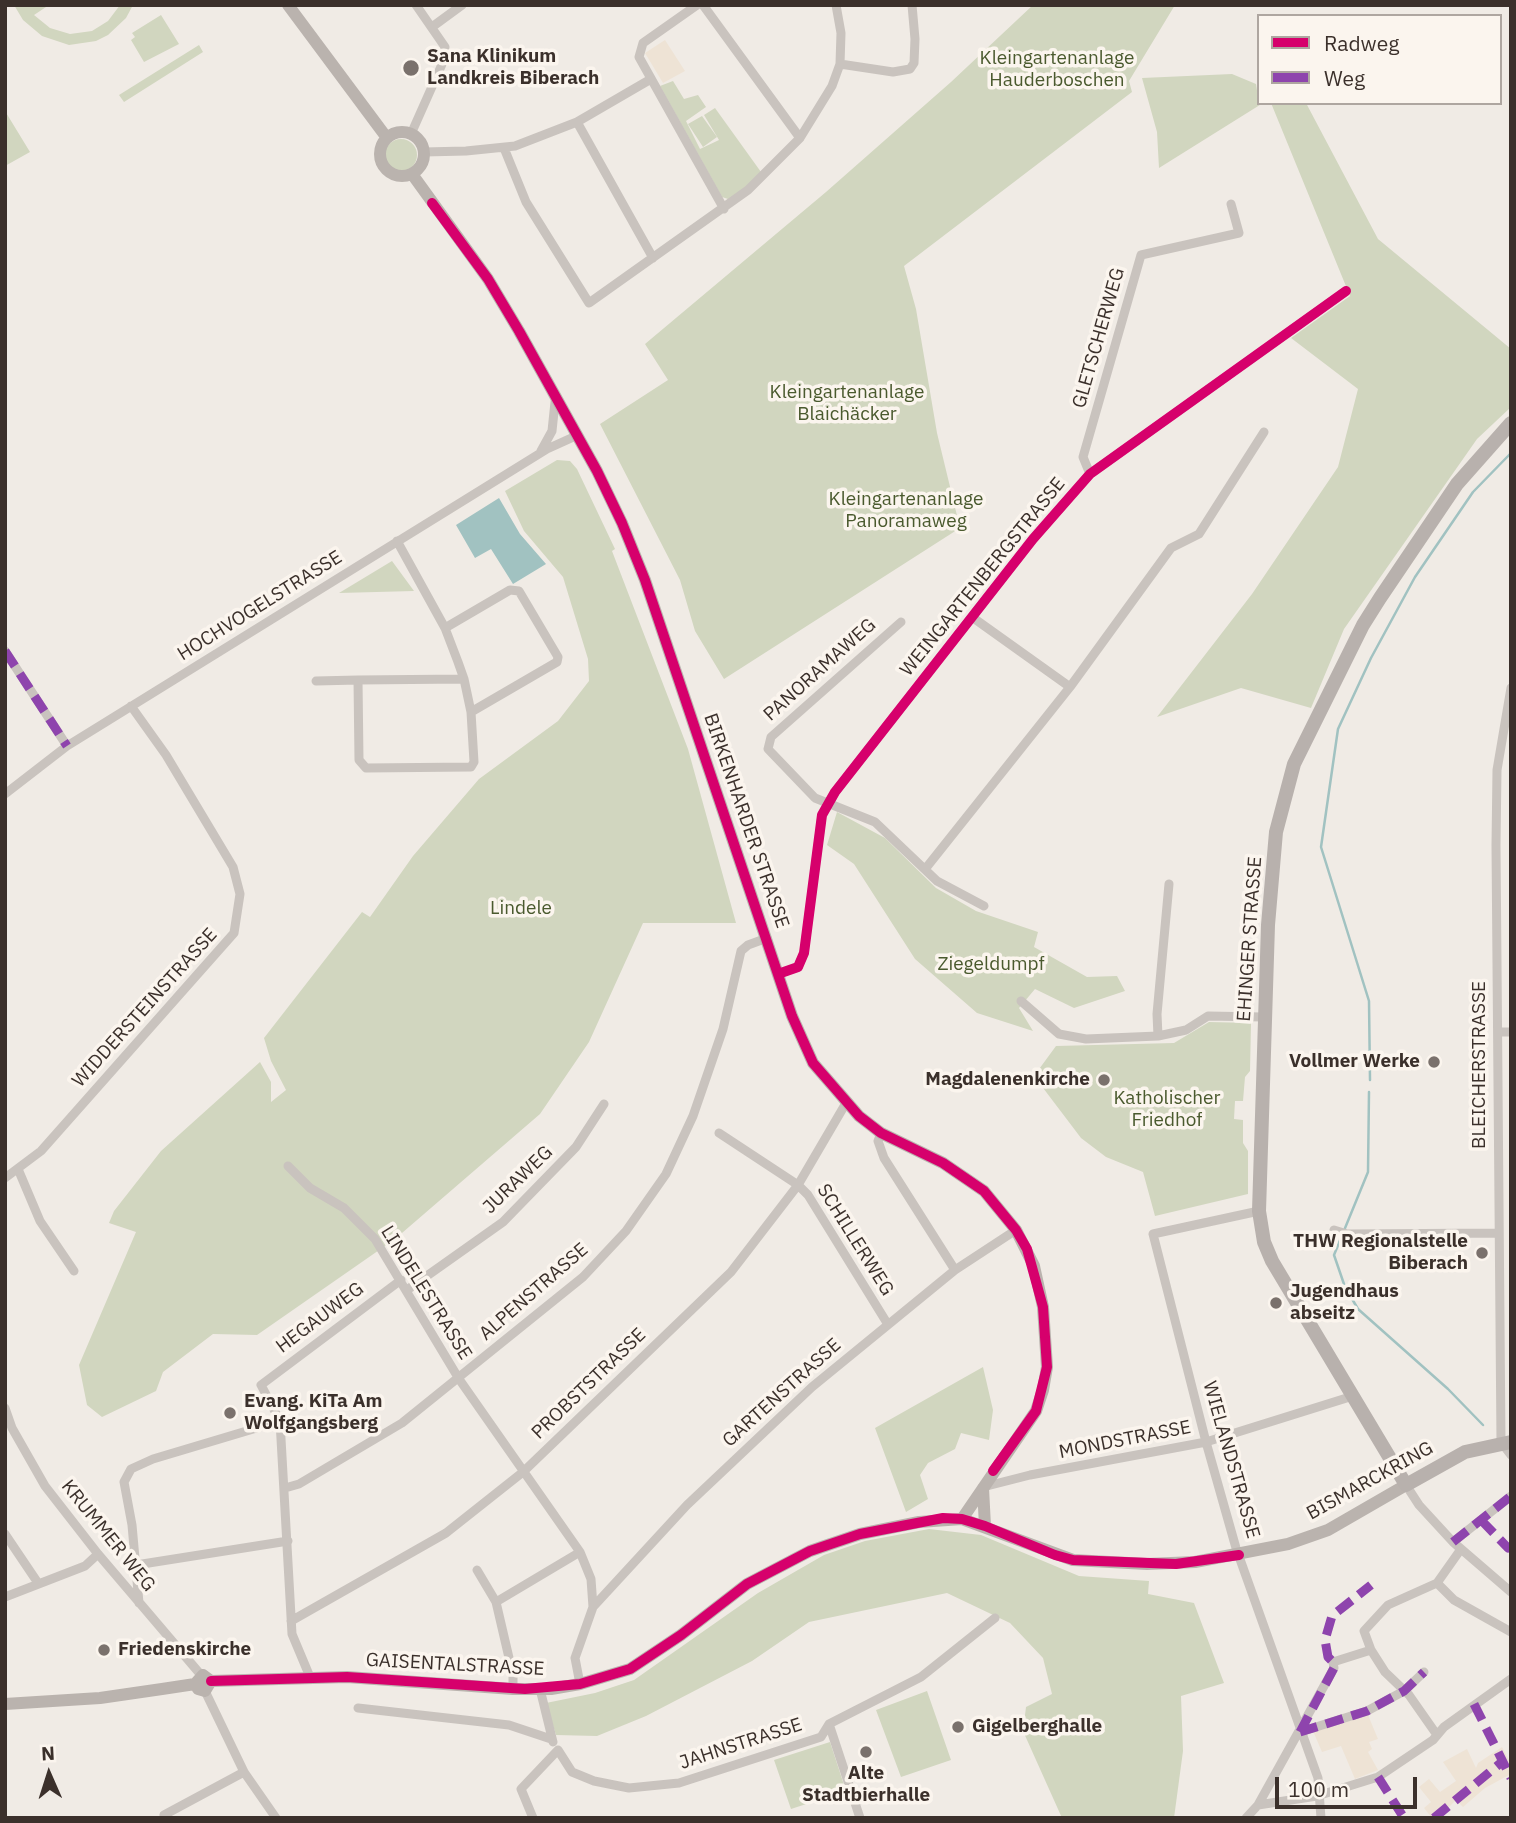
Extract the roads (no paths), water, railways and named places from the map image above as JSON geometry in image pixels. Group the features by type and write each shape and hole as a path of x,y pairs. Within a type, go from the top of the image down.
{"main road":[{"path":"288,5 387,138"},
{"path":"398,132 411,134 420,141 424,152 421,165 412,174 399,176 382,165 380,151 387,138 398,132"},
{"name":"BIRKENHARDER STRASSE","path":"412,174 488,279 597,471 645,580 778,974 813,1062 846,1103 881,1133 943,1163 984,1191 1016,1230 1034,1266 1041,1297 1047,1367 1036,1411 962,1519"},
{"name":"EHINGER STRASSE","path":"1406,1485 1272,1261 1262,1235 1259,1211 1264,1017 1276,832 1294,764 1374,607 1457,484 1511,423"},
{"name":"BISMARCKRING","path":"962,1519 1073,1560 1176,1564 1239,1555 1288,1544 1328,1530 1465,1452 1506,1442"},
{"path":"983,1487 985,1526"},
{"name":"GAISENTALSTRASSE","path":"5,1704 100,1698 203,1683 310,1677 415,1681 513,1689 580,1684 630,1669 681,1635 747,1584 810,1551 860,1534 919,1522 962,1519"}],"street":[{"path":"411,134 443,62 444,47 416,5"},
{"path":"432,27 462,5"},
{"path":"697,5 639,48 639,57 724,209"},
{"path":"703,5 800,138"},
{"path":"504,148 526,202 589,303 724,209 767,173 800,138 832,86 839,65 841,33 836,5"},
{"path":"839,65 893,72 911,69 914,63 915,39 912,5"},
{"path":"424,152 504,148 577,122 651,79"},
{"path":"577,122 653,258"},
{"name":"GLETSCHERWEG","path":"1090,474 1083,457 1141,255 1239,233 1231,204"},
{"name":"WEINGARTENBERGSTRASSE","path":"778,974 798,967 804,953 816,850 822,816 828,804 1033,539 1090,474 1346,291"},
{"path":"539,454 552,431 557,409 554,393"},
{"path":"926,869 1070,687 1171,548 1199,534 1264,432"},
{"name":"HOCHVOGELSTRASSE","path":"5,794 67,746 539,454 578,435"},
{"path":"358,680 359,760 366,768 471,766 474,762 471,712 464,679 445,628 397,541"},
{"path":"445,628 510,590 519,592 558,657 557,662 471,712"},
{"path":"972,617 1070,687"},
{"name":"PANORAMAWEG","path":"828,804 815,798 770,753 768,741 901,622"},
{"path":"5,651 67,746"},
{"path":"316,681 464,679"},
{"name":"BLEICHERSTRASSE","path":"1506,1442 1499,1233 1497,770 1511,688"},
{"name":"WIDDERSTEINSTRASSE","path":"5,1178 41,1151 234,933 240,894 233,867 166,755 131,706"},
{"path":"828,804 875,822 954,892 985,906"},
{"path":"1158,1036 1157,1014 1168,884"},
{"name":"ALPENSTRASSE","path":"285,1488 299,1484 402,1423 460,1379 583,1277 643,1208 666,1174 693,1116 723,1029 737,960 748,945 767,938"},
{"path":"1021,1001 1059,1034 1111,1040 1158,1036 1186,1030 1209,1016 1264,1017"},
{"path":"1498,1032 1511,1032"},
{"name":"PROBSTSTRASSE","path":"291,1621 446,1533 523,1472 731,1272 798,1185 846,1103"},
{"name":"JURAWEG","path":"407,1290 503,1222 576,1147 604,1104"},
{"name":"SCHILLERWEG","path":"719,1133 798,1185 808,1195 887,1323"},
{"path":"881,1133 878,1141 884,1158 955,1270"},
{"name":"LINDELESTRASSE","path":"288,1166 310,1188 344,1208 375,1238 460,1379 580,1552 591,1579 593,1607 575,1658 580,1684"},
{"path":"18,1169 40,1221 74,1271"},
{"name":"WIELANDSTRASSE","path":"1259,1211 1153,1234 1206,1442 1239,1555 1318,1778 1317,1796 1321,1818"},
{"name":"GARTENSTRASSE","path":"593,1607 687,1505 812,1387 955,1270 1016,1230"},
{"path":"1334,1230 1347,1234 1499,1233"},
{"name":"HEGAUWEG","path":"280,1421 261,1385 401,1279"},
{"name":"MONDSTRASSE","path":"983,1487 1030,1475 1206,1442 1353,1396"},
{"name":"KRUMMER WEG","path":"5,1408 12,1428 45,1486 203,1683 244,1772 276,1818"},
{"path":"139,1603 124,1482 131,1469 153,1459 280,1421 292,1634 310,1677"},
{"path":"1506,1442 1511,1455"},
{"path":"1406,1485 1419,1505 1457,1545 1511,1592"},
{"path":"1437,1735 1404,1691 1385,1672 1371,1650 1364,1631 1388,1605 1437,1583 1457,1545 1511,1496"},
{"path":"5,1534 38,1583"},
{"path":"136,1564 288,1541"},
{"path":"496,1602 580,1552"},
{"path":"5,1597 85,1566 98,1555"},
{"path":"477,1570 496,1602 513,1689"},
{"path":"1437,1583 1454,1600 1511,1632"},
{"name":"JAHNSTRASSE","path":"540,1689 551,1739 572,1772 594,1781 629,1788 679,1783 821,1737 829,1724 921,1677 995,1618"},
{"path":"1245,1818 1258,1805 1300,1732 1334,1668 1333,1661 1371,1650"},
{"path":"1300,1732 1367,1711 1404,1691 1424,1672"},
{"path":"1258,1805 1317,1796 1378,1777 1511,1679"},
{"path":"358,1708 509,1725 551,1739"},
{"path":"829,1724 860,1818"},
{"path":"533,1818 521,1789 558,1750"},
{"path":"162,1817 244,1772"}],"water":[{"path":"499,498 520,534 546,564 513,584 491,549 475,558 456,525"}],"waterway":[{"path":"1370,1080 1369,1001 1321,847 1338,729 1371,658 1415,577 1473,492 1511,453"},
{"path":"1369,1092 1368,1172 1334,1255 1345,1287 1358,1309 1448,1389 1483,1425"}],"place":[{"name":"Sana Klinikum Landkreis Biberach","path":"411,68"},
{"name":"Vollmer Werke","path":"1434,1062"},
{"name":"Magdalenenkirche","path":"1104,1080"},
{"name":"THW Regionalstelle Biberach","path":"1482,1253"},
{"name":"Jugendhaus abseitz","path":"1276,1303"},
{"name":"Evang. KiTa Am Wolfgangsberg","path":"230,1413"},
{"name":"Friedenskirche","path":"104,1650"},
{"name":"Gigelberghalle","path":"958,1727"},
{"name":"Alte Stadtbierhalle","path":"866,1752"}],"park label":[{"name":"Kleingartenanlage Hauderboschen","path":"1057,70"},
{"name":"Kleingartenanlage Blaichäcker","path":"847,404"},
{"name":"Kleingartenanlage Panoramaweg","path":"906,511"},
{"name":"Lindele","path":"521,909"},
{"name":"Ziegeldumpf","path":"991,965"},
{"name":"Katholischer Friedhof","path":"1167,1110"}]}
